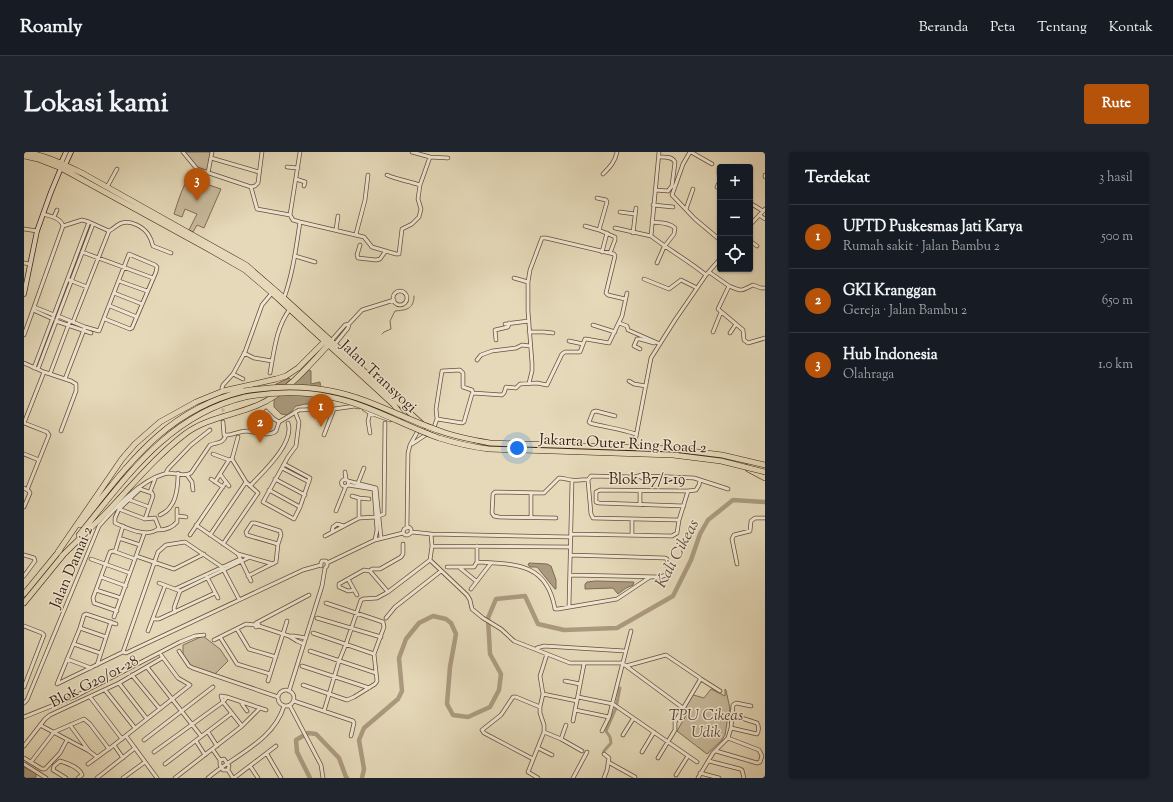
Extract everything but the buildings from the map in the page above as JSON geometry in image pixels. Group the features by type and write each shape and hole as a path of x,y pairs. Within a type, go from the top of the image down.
{"highway":[{"name":"Jalan Transyogi","path":"24,152 64,163 254,274 314,332 329,342 338,355 394,405 402,416 420,428 430,432 471,442 675,448 716,452 732,456 765,471"},
{"name":"Jalan Transyogi","path":"24,156 64,163 106,188 238,260 284,298 329,342 442,441 470,447 515,451 713,457 741,466 765,478"},
{"path":"60,554 106,513 152,464 186,433 206,423 259,405 282,390 310,364 317,352 318,342 314,332"},
{"path":"60,554 122,459 135,444 160,422 196,402 223,391 276,379 293,372 329,342"},
{"path":"317,352 326,352 338,355"},
{"name":"Jakarta Outer Ring Road 2","path":"24,603 118,478 153,439 172,424 226,396 280,387 304,387 332,391 376,405 440,432 490,443 674,448 722,455 765,465"},
{"name":"Jakarta Outer Ring Road 2","path":"244,394 298,393 331,397 374,411 438,438 489,449 673,455 721,461 765,471"},
{"path":"587,446 589,450 588,453"},
{"path":"598,446 596,448 598,453"},
{"name":"Jakarta Outer Ring Road 2","path":"24,594 60,554"}],"main road":[{"path":"64,163 66,152"},
{"path":"24,294 37,231 64,163 70,152"}],"street":[{"path":"183,152 197,169 251,187 257,185 262,152"},
{"path":"208,173 212,152"},
{"path":"300,152 290,215 293,220 356,234 364,237 372,247 396,254 398,254 402,229 412,224 419,217 421,209 418,199 420,185 430,157"},
{"path":"412,152 430,157 448,158"},
{"path":"603,174 612,165 617,152"},
{"path":"651,236 659,152"},
{"path":"706,167 711,163 691,152 671,194 717,237"},
{"path":"655,190 668,190 672,186 675,162 669,158 659,157"},
{"path":"211,158 259,172"},
{"path":"287,166 298,168"},
{"path":"106,188 117,169"},
{"path":"356,234 365,200 368,175"},
{"path":"387,176 420,185"},
{"path":"296,179 305,182 304,186"},
{"path":"251,187 256,209 290,215"},
{"path":"686,209 693,189"},
{"path":"597,198 608,202 599,230"},
{"path":"753,204 764,210 753,222"},
{"path":"653,205 673,207"},
{"path":"633,233 636,208"},
{"path":"54,217 57,210"},
{"path":"620,212 635,214"},
{"path":"24,335 63,226 61,221 43,214"},
{"path":"759,215 765,218"},
{"path":"336,230 338,216"},
{"path":"63,226 82,220 109,231"},
{"path":"50,374 109,231 120,224 129,222 142,228 149,235 153,246 171,253"},
{"path":"284,298 289,284 295,256 300,222"},
{"path":"652,222 673,225 675,228 674,234 664,247 657,263"},
{"path":"69,280 82,252 91,223"},
{"path":"36,369 91,223"},
{"path":"585,226 615,237 616,239 610,253"},
{"path":"24,228 37,231"},
{"path":"615,228 651,236 664,247 686,260 706,275"},
{"path":"602,252 607,233"},
{"path":"529,383 532,363 529,332 528,282 530,270 542,238 614,254 615,256 606,293 608,295 626,299"},
{"path":"753,243 758,246"},
{"path":"360,245 357,255 358,258 376,260 380,259 385,252"},
{"path":"84,329 99,331 132,249"},
{"path":"82,252 153,278"},
{"path":"105,319 130,329 133,328 156,272 156,265 129,254"},
{"path":"295,256 315,262"},
{"path":"24,262 30,264"},
{"path":"634,447 651,358 658,343 706,275 717,263"},
{"path":"709,272 729,286 741,291 753,285 765,288"},
{"path":"514,278 528,282"},
{"path":"644,279 670,289 680,280 697,288"},
{"path":"69,280 87,287"},
{"path":"119,281 147,291"},
{"path":"729,286 718,307 721,312 743,330 744,340 748,343 765,338"},
{"path":"397,292 404,292 407,299 405,303 401,305 396,304 394,300 394,294 397,292"},
{"path":"114,293 142,304"},
{"path":"222,388 233,374 244,353 262,305 272,293"},
{"path":"410,445 430,432 437,419 436,410 442,371 460,370 462,373 462,387 472,390 473,392 502,395 504,394 506,387 516,388 520,384 529,383 547,384 562,354 565,352 580,352 586,339 609,343 619,323 627,293"},
{"path":"329,342 362,310 394,300"},
{"path":"34,306 55,318"},
{"path":"110,306 137,317"},
{"path":"270,373 281,324 290,309"},
{"path":"33,310 71,323 91,333"},
{"path":"713,332 721,312"},
{"path":"496,340 496,329 508,328 507,323 529,321"},
{"path":"619,323 627,326 628,330 658,343"},
{"path":"730,333 736,324"},
{"path":"593,325 615,332"},
{"path":"65,379 84,329"},
{"path":"529,332 553,333"},
{"path":"491,334 496,334"},
{"path":"640,349 634,346 638,339 658,343"},
{"path":"569,341 583,344"},
{"path":"476,360 481,355 492,351 516,348 522,345 530,346"},
{"path":"244,353 254,358 272,361"},
{"path":"24,363 36,369 75,383 76,386 61,431"},
{"path":"24,507 30,493 26,489 49,435 48,432 24,423 44,372"},
{"path":"233,374 243,379"},
{"path":"629,381 634,384 646,386"},
{"path":"437,419 464,422 473,392"},
{"path":"193,490 192,482 187,475 191,473 210,445 220,443 224,441 226,436 239,432 247,431 273,433 276,431 279,422 295,412 304,409 334,409 355,406 370,413 400,422 407,424 413,423"},
{"path":"324,436 334,409"},
{"path":"266,411 279,422"},
{"path":"615,416 596,411 593,412 589,422 590,424 618,428 636,434"},
{"path":"283,466 310,478 305,495 294,519 263,502 275,479 283,466 296,446 299,422 295,412"},
{"path":"370,413 368,421 370,433"},
{"path":"223,422 223,432 226,436"},
{"path":"250,486 284,449 289,426 288,422"},
{"path":"325,536 359,518 377,517 383,515 384,423"},
{"path":"403,533 404,529 407,527 408,453 410,445 420,428"},
{"path":"166,473 191,445 210,430"},
{"path":"215,482 230,459 238,437"},
{"path":"24,454 39,460"},
{"path":"214,454 230,459 246,482 257,492 223,544"},
{"path":"358,483 364,468"},
{"path":"336,511 347,483 344,472"},
{"name":"Jalan Damai 2","path":"24,703 27,700 52,642 99,526 110,513 142,483 166,473 187,475"},
{"path":"160,515 169,509 175,498 178,473"},
{"path":"220,474 229,486"},
{"path":"679,520 592,517 590,514 588,480 591,476 639,476 644,479 649,476 694,478 728,489"},
{"path":"556,518 494,516 492,512 493,494 495,492 544,492 559,478 565,478 572,481 581,478 588,480"},
{"path":"145,519 153,495 150,492 155,479"},
{"path":"211,479 223,487"},
{"path":"275,479 305,495"},
{"name":"Blok B7/1-19","path":"640,505 599,503 596,502 596,492 600,490 688,491 696,490 700,480"},
{"path":"569,606 572,481"},
{"path":"190,534 226,482"},
{"path":"210,535 246,482"},
{"path":"347,483 374,490 381,538"},
{"path":"347,483 358,483 377,488 375,540"},
{"path":"150,492 140,490 119,509 114,521 115,523 144,534 174,526 177,522 177,509"},
{"path":"269,490 300,507"},
{"path":"640,491 640,505 684,506"},
{"path":"116,624 86,614 84,615 58,684 123,652 126,654 239,599 303,570 321,565 323,561 327,563 381,538 403,533 408,535 412,532 431,534 672,536 677,533 679,520 688,491"},
{"path":"531,493 531,518"},
{"path":"352,496 369,499"},
{"path":"359,498 359,518"},
{"path":"130,500 149,507"},
{"path":"119,509 145,519 155,518 158,530"},
{"path":"178,516 186,517"},
{"path":"737,564 732,540 734,535 750,531 751,521 755,518 765,518"},
{"path":"632,519 632,536"},
{"path":"248,576 273,564 277,560 278,544 281,535 278,530 252,523 246,532 248,535 278,544"},
{"path":"196,525 238,554 273,564"},
{"path":"114,552 123,526"},
{"path":"407,527 411,528 412,532"},
{"path":"114,617 144,534"},
{"path":"324,710 356,612 363,599 377,598 388,592 430,560 432,546 431,534"},
{"path":"119,538 140,545"},
{"path":"123,652 124,645 158,552 166,545 181,542 190,544 223,568 239,599"},
{"path":"354,590 348,591 339,587 339,584 364,570 370,571 372,569 380,569 401,557 403,554 403,544"},
{"path":"432,546 570,547"},
{"path":"447,568 474,567 477,562 477,546"},
{"path":"117,611 94,603 93,601 109,553 114,552 175,569 204,554"},
{"path":"238,554 251,581"},
{"path":"24,555 34,558 35,561 24,576"},
{"path":"570,556 667,559 668,570 666,575 660,577 570,575"},
{"path":"175,612 174,608 180,592 223,568 250,558"},
{"path":"91,559 130,573"},
{"path":"430,560 467,595 472,609 482,618 497,626 514,641 567,662 584,664 622,663 683,708"},
{"path":"477,562 511,564 531,570 538,575 551,592 555,609 617,599 650,577"},
{"path":"289,691 322,586 327,563"},
{"path":"470,588 491,563"},
{"path":"321,565 325,568"},
{"path":"460,568 476,581"},
{"path":"370,571 388,592"},
{"path":"386,618 394,607 441,571"},
{"path":"175,589 207,576"},
{"path":"207,576 218,598"},
{"path":"101,577 126,586"},
{"path":"348,579 357,595"},
{"path":"159,583 180,592"},
{"path":"148,631 165,586"},
{"path":"96,590 121,598"},
{"path":"153,619 159,619 215,593"},
{"path":"257,625 309,595"},
{"path":"303,685 348,700 377,682 374,654 384,627 383,622 326,603"},
{"path":"317,618 381,637"},
{"path":"268,681 287,621"},
{"path":"97,665 111,622"},
{"path":"214,640 246,624 257,625 290,636 306,638"},
{"path":"24,626 43,634 43,638 24,688"},
{"path":"80,628 106,637"},
{"path":"237,629 249,649 276,657"},
{"path":"602,730 615,706 622,663 631,631"},
{"path":"313,633 374,654"},
{"path":"24,717 74,697 180,642 195,636 204,635"},
{"path":"290,636 304,644"},
{"path":"297,641 299,636"},
{"path":"220,637 238,664 270,674"},
{"path":"43,638 52,642"},
{"path":"74,644 100,653"},
{"path":"124,645 132,651"},
{"path":"537,648 544,646 625,651"},
{"path":"179,651 189,666 193,668 278,696"},
{"path":"310,651 376,673"},
{"path":"538,778 528,772 544,732 544,725 540,713 543,694 540,676 547,654"},
{"path":"626,666 666,655 720,691"},
{"name":"Blok G20/01-28","path":"24,746 40,725 50,715 119,683 161,657 180,680 190,685 172,699"},
{"path":"67,659 92,668"},
{"path":"573,721 584,664"},
{"path":"302,666 369,688"},
{"path":"147,667 201,736"},
{"path":"132,675 160,709"},
{"path":"658,758 675,730 675,722 701,679"},
{"path":"565,681 580,684"},
{"path":"119,683 147,719"},
{"path":"144,740 213,687"},
{"path":"105,690 135,728"},
{"path":"278,696 283,691 289,691 294,696 294,701 290,706"},
{"path":"543,694 615,706 697,762"},
{"path":"278,696 280,704 290,706"},
{"path":"90,697 122,739"},
{"path":"242,726 220,697 227,697 266,710"},
{"path":"154,752 223,702 227,697"},
{"path":"533,759 512,749 484,733 482,730 501,715 513,697 540,707"},
{"path":"88,764 172,699"},
{"path":"294,701 353,721 351,736"},
{"path":"242,703 247,710"},
{"path":"698,778 716,750 728,738 733,706 736,703 751,706"},
{"path":"208,778 267,734 281,716 284,706"},
{"path":"290,706 320,765 323,778"},
{"path":"175,778 213,750 242,726 260,708"},
{"path":"575,710 609,717"},
{"path":"165,764 232,713"},
{"path":"730,728 757,734 759,727 757,723 732,715"},
{"path":"31,762 54,732 85,719 109,749"},
{"path":"623,735 633,719"},
{"path":"40,725 89,751 97,757"},
{"path":"70,725 89,751"},
{"path":"561,739 566,725"},
{"path":"208,732 217,746"},
{"path":"544,732 561,739 582,751"},
{"path":"642,752 654,732"},
{"path":"126,736 157,778"},
{"path":"716,750 757,763 760,762 762,756 761,752 757,749 728,738"},
{"path":"24,758 42,770 45,769 61,751 68,740"},
{"path":"196,741 205,755"},
{"path":"114,745 123,758"},
{"path":"213,750 220,760 219,762 221,767 228,770 234,778 276,746"},
{"path":"97,778 135,748"},
{"path":"538,748 552,754"},
{"path":"573,778 587,752"},
{"path":"267,754 281,778"},
{"path":"604,754 609,758 604,778"},
{"path":"676,775 688,756"},
{"path":"220,760 224,759 228,763 228,770"},
{"path":"709,761 740,769 742,770 743,776"},
{"path":"66,778 53,770 54,766 60,762 67,763 80,771 82,775 78,778"},
{"path":"123,778 145,762"},
{"path":"608,762 635,778"},
{"path":"24,764 46,778"},
{"path":"250,766 258,778"},
{"path":"700,773 719,778"},
{"path":"150,778 154,775"}],"green space":[{"path":"185,152 211,152 207,172 196,167"},
{"path":"194,169 208,176 206,184 221,189 204,228 197,225 193,232 189,230 197,214 185,209 182,217 174,214 180,196 190,174"},
{"path":"203,636 220,649 228,661 215,674 193,668 183,655 183,645"},
{"name":"TPU Cikeas Udik","path":"711,689 725,696 725,689 726,690 730,709 725,735 722,740 707,754 677,731 689,710 684,706 690,694 704,698"}],"shaded area":[{"path":"309,370 311,371 311,384 320,382 323,394 330,405 306,404 296,406 288,415 281,414 274,407 274,389 276,384 289,378 294,383"},
{"path":"529,563 547,564 551,566 556,580 556,589 537,567 530,567 528,565"},
{"path":"587,582 634,582 633,585 618,594 613,588 585,589 585,584"},
{"path":"24,767 36,773 36,777 24,778"}],"waterway":[{"path":"382,334 391,329 390,321 395,311 405,310 411,307 414,301 414,296"},
{"name":"Kali Cikeas","path":"362,778 364,769 359,740 364,728 398,699 402,691 399,658 406,639 419,623 433,616 446,619 451,623 456,634 450,667 447,704 453,715 468,717 490,707 499,690 501,674 490,654 488,618 496,599 525,596 538,624 564,630 617,628 673,596 691,560 700,534 708,520 733,500 765,502"},
{"path":"604,751 611,743 610,737 606,731 616,708 620,688"},
{"name":"Kali Cikeas","path":"310,778 297,752 296,740 308,733 316,734 339,758 347,778"}],"tunnel":[{"path":"223,404 223,422"}],"place":[{"name":"Hub Indonesia","path":"197,201"},
{"name":"UPTD Puskesmas Jati Karya","path":"321,427"},
{"name":"GKI Kranggan","path":"260,443"}]}
